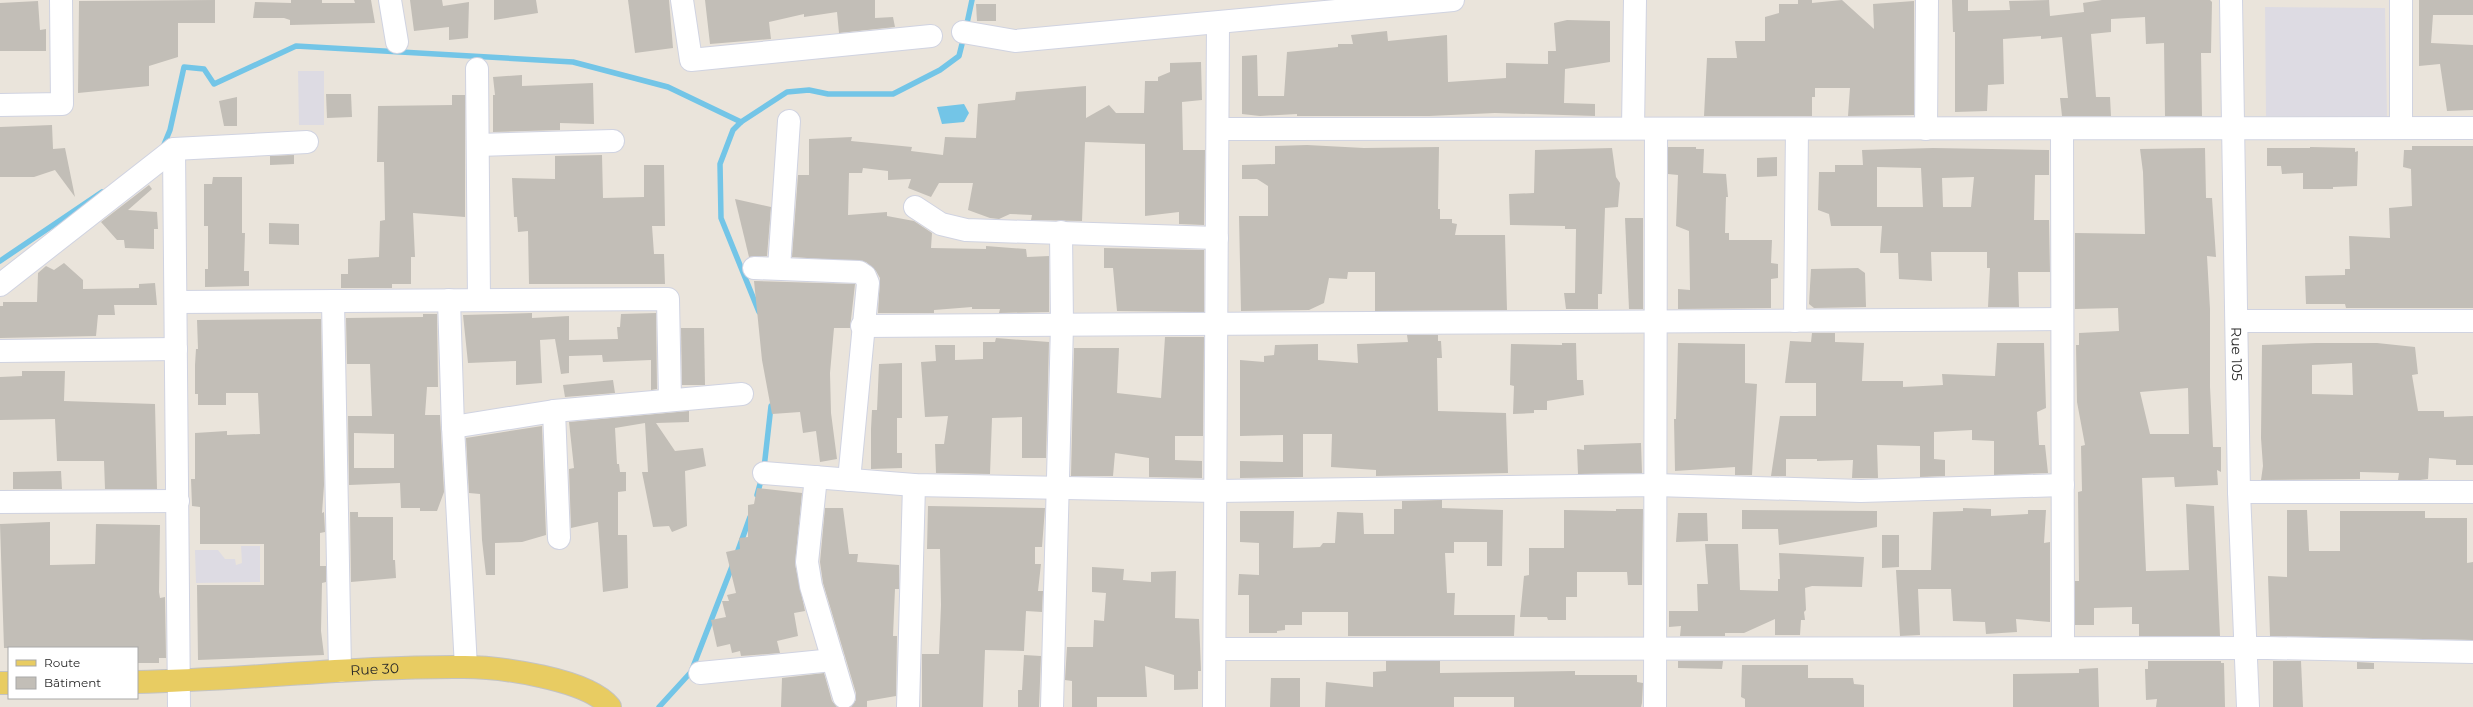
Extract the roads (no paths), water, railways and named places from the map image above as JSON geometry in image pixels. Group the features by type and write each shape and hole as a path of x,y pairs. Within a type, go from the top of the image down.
{"main road":[{"name":"Rue 30","path":"138,682 179,681 340,671 466,667 556,678 578,686 609,705"}],"street":[{"path":"0,105 62,104 61,0"},
{"path":"390,0 397,42"},
{"path":"682,0 691,60 931,36"},
{"path":"963,32 1015,41 1218,23 1408,2 1453,0"},
{"path":"1633,128 1635,0"},
{"path":"1926,129 1927,0"},
{"name":"Rue 105","path":"2231,0 2239,492 2248,707"},
{"path":"2401,0 2401,128"},
{"path":"1214,707 1218,23"},
{"path":"477,69 479,300"},
{"path":"779,268 789,121"},
{"path":"1218,129 2473,128"},
{"path":"1655,707 1656,129"},
{"path":"1795,321 1797,129"},
{"path":"2062,129 2063,648"},
{"path":"478,145 613,141"},
{"path":"0,285 174,149 308,142"},
{"path":"174,149 179,707"},
{"path":"915,208 942,224 966,230 1217,238"},
{"path":"1052,707 1062,325 1062,232"},
{"path":"754,268 858,272 865,276 868,283 862,326 850,480"},
{"path":"176,302 668,299 670,400"},
{"path":"449,300 453,427 466,667"},
{"path":"333,301 340,671"},
{"path":"862,326 2062,319"},
{"path":"2237,321 2473,321"},
{"path":"0,351 176,349"},
{"path":"453,427 554,411 742,394"},
{"path":"554,411 559,538"},
{"path":"764,473 914,485 1216,490 1655,485 1861,490 2062,485"},
{"path":"816,477 807,562 811,586 844,697"},
{"path":"908,707 914,485"},
{"path":"2239,492 2473,492"},
{"path":"0,502 178,501"},
{"path":"1215,649 2246,648 2473,652"},
{"path":"700,673 832,660"}],"water":[{"path":"964,104 969,113 964,122 942,124 937,107"}],"waterway":[{"path":"966,28 972,0"},
{"path":"759,312 721,218 720,164 733,130 741,122 787,92 809,90 828,94 893,94 940,70 959,56 964,36"},
{"path":"163,147 170,130 184,67 204,69 214,84 296,46 573,62 668,87 741,122"},
{"path":"0,261 102,192"},
{"path":"764,468 771,406"},
{"path":"757,495 762,477"},
{"path":"736,556 750,517"},
{"path":"659,707 691,672 733,564"}]}
